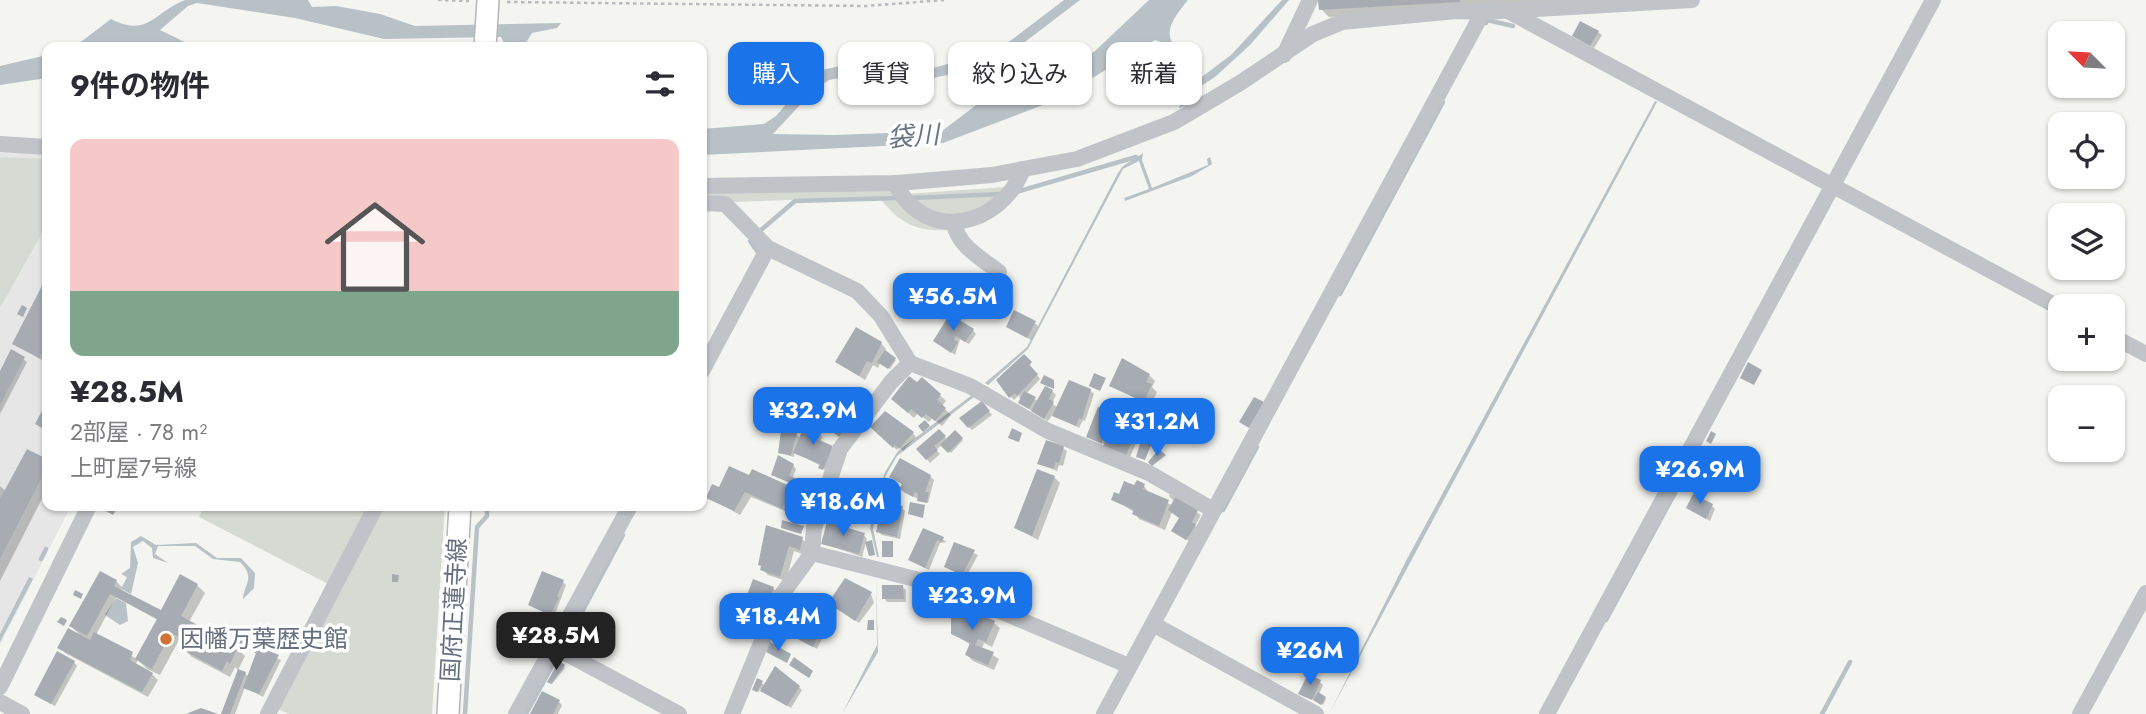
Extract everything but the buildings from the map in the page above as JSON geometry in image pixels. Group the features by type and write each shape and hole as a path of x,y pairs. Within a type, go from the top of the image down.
{"main road":[{"path":"485,42 488,5"},
{"name":"国府正蓮寺線","path":"448,714 460,511"}],"street":[{"path":"1284,55 1310,0"},
{"path":"707,186 895,183 992,175 1077,159 1174,122 1284,55 1313,34 1342,22 1456,11 1483,12 1692,0"},
{"path":"1546,714 1933,0"},
{"path":"1506,10 2048,302"},
{"path":"1104,714 1483,12"},
{"path":"0,144 42,147"},
{"path":"895,183 903,198 923,214 954,224 992,211 1016,188 1023,169"},
{"path":"707,203 725,204 768,248 856,291 881,316 910,363 970,386 1048,430 1149,473 1213,510"},
{"path":"954,224 957,235 966,248 999,272"},
{"path":"707,362 768,248"},
{"path":"2125,343 2146,355"},
{"path":"732,714 780,597 811,553 814,528 840,449 891,382 910,363"},
{"path":"0,687 87,511"},
{"path":"268,714 373,511"},
{"path":"516,714 627,511"},
{"path":"811,553 939,585 1129,666"},
{"path":"2080,714 2146,593"},
{"path":"1153,624 1316,714"},
{"path":"554,647 679,714"},
{"path":"0,702 22,714"}],"path":[{"path":"438,0 488,5 866,6 944,0"}],"shaded area":[{"path":"0,149 42,152 42,511 68,511 0,645"},
{"path":"0,157 42,159 42,233 0,308"},
{"path":"890,186 922,218 949,230 927,229 909,224 879,197 733,202 707,197 707,190 836,192"},
{"path":"1005,187 995,205 948,217 930,211 905,194"},
{"path":"202,511 367,511 330,585 199,517"},
{"path":"377,511 445,511 432,714 289,714 276,708"}],"water":[{"path":"185,0 308,0 312,7 336,6 380,14 415,26 561,23 557,28 532,33 526,42 504,42 501,37 384,39 295,18 197,3 188,6 160,30 185,42 80,42 111,19 134,26 142,25"},
{"path":"1064,0 1080,0 1025,42 1008,42"},
{"path":"1149,0 1188,0 1171,27 1173,42 1106,42 1106,70 1092,78 1092,53"},
{"path":"1282,0 1289,0 1250,45 1202,86 1202,77 1231,55"},
{"path":"42,56 42,79 0,85 0,66"},
{"path":"948,64 948,75 934,78 934,68"},
{"path":"838,66 838,78 824,83 824,70"},
{"path":"1655,101 1657,102 1329,714 1407,559"},
{"name":"袋川","path":"786,105 800,105 773,134 942,131 976,105 1043,105 943,143 707,155 707,129 764,124"},
{"path":"1143,153 1142,160 1152,188 1208,165 1207,159 1210,157 1212,164 1192,176 1125,201 1124,198 1149,189 1139,161 1123,169 1028,349 988,385 985,383 1027,347 1118,173 1123,166"},
{"path":"972,395 974,397 897,456 885,477 875,516 873,529 877,557 870,528 885,472 898,451"},
{"path":"141,536 156,545 196,543 217,558 241,558 255,573 254,588 243,599 248,577 240,562 213,559 195,546 158,546 155,554 168,563 153,558 152,548 143,541 133,547 138,563 131,594 121,589 127,577 121,574 130,568 131,542"},
{"path":"29,577 33,579 0,642 0,634"},
{"path":"876,577 878,652 842,714 877,645"},
{"path":"116,598 126,603 128,621 120,625 105,615"}],"waterway":[{"path":"1486,23 1487,20 1513,26"},
{"path":"1340,294 1443,102"},
{"path":"1016,192 1136,157"},
{"path":"911,198 1001,194"},
{"path":"761,230 795,201 899,198"},
{"path":"750,241 757,251"},
{"path":"1223,510 1257,447"},
{"path":"1606,620 1682,480"},
{"path":"465,714 477,527 487,516 487,511"},
{"path":"566,642 623,535"},
{"path":"41,559 46,549"},
{"path":"526,714 556,659"},
{"path":"1822,714 1850,662"}],"place":[{"name":"因幡万葉歴史館","path":"166,639"}]}
